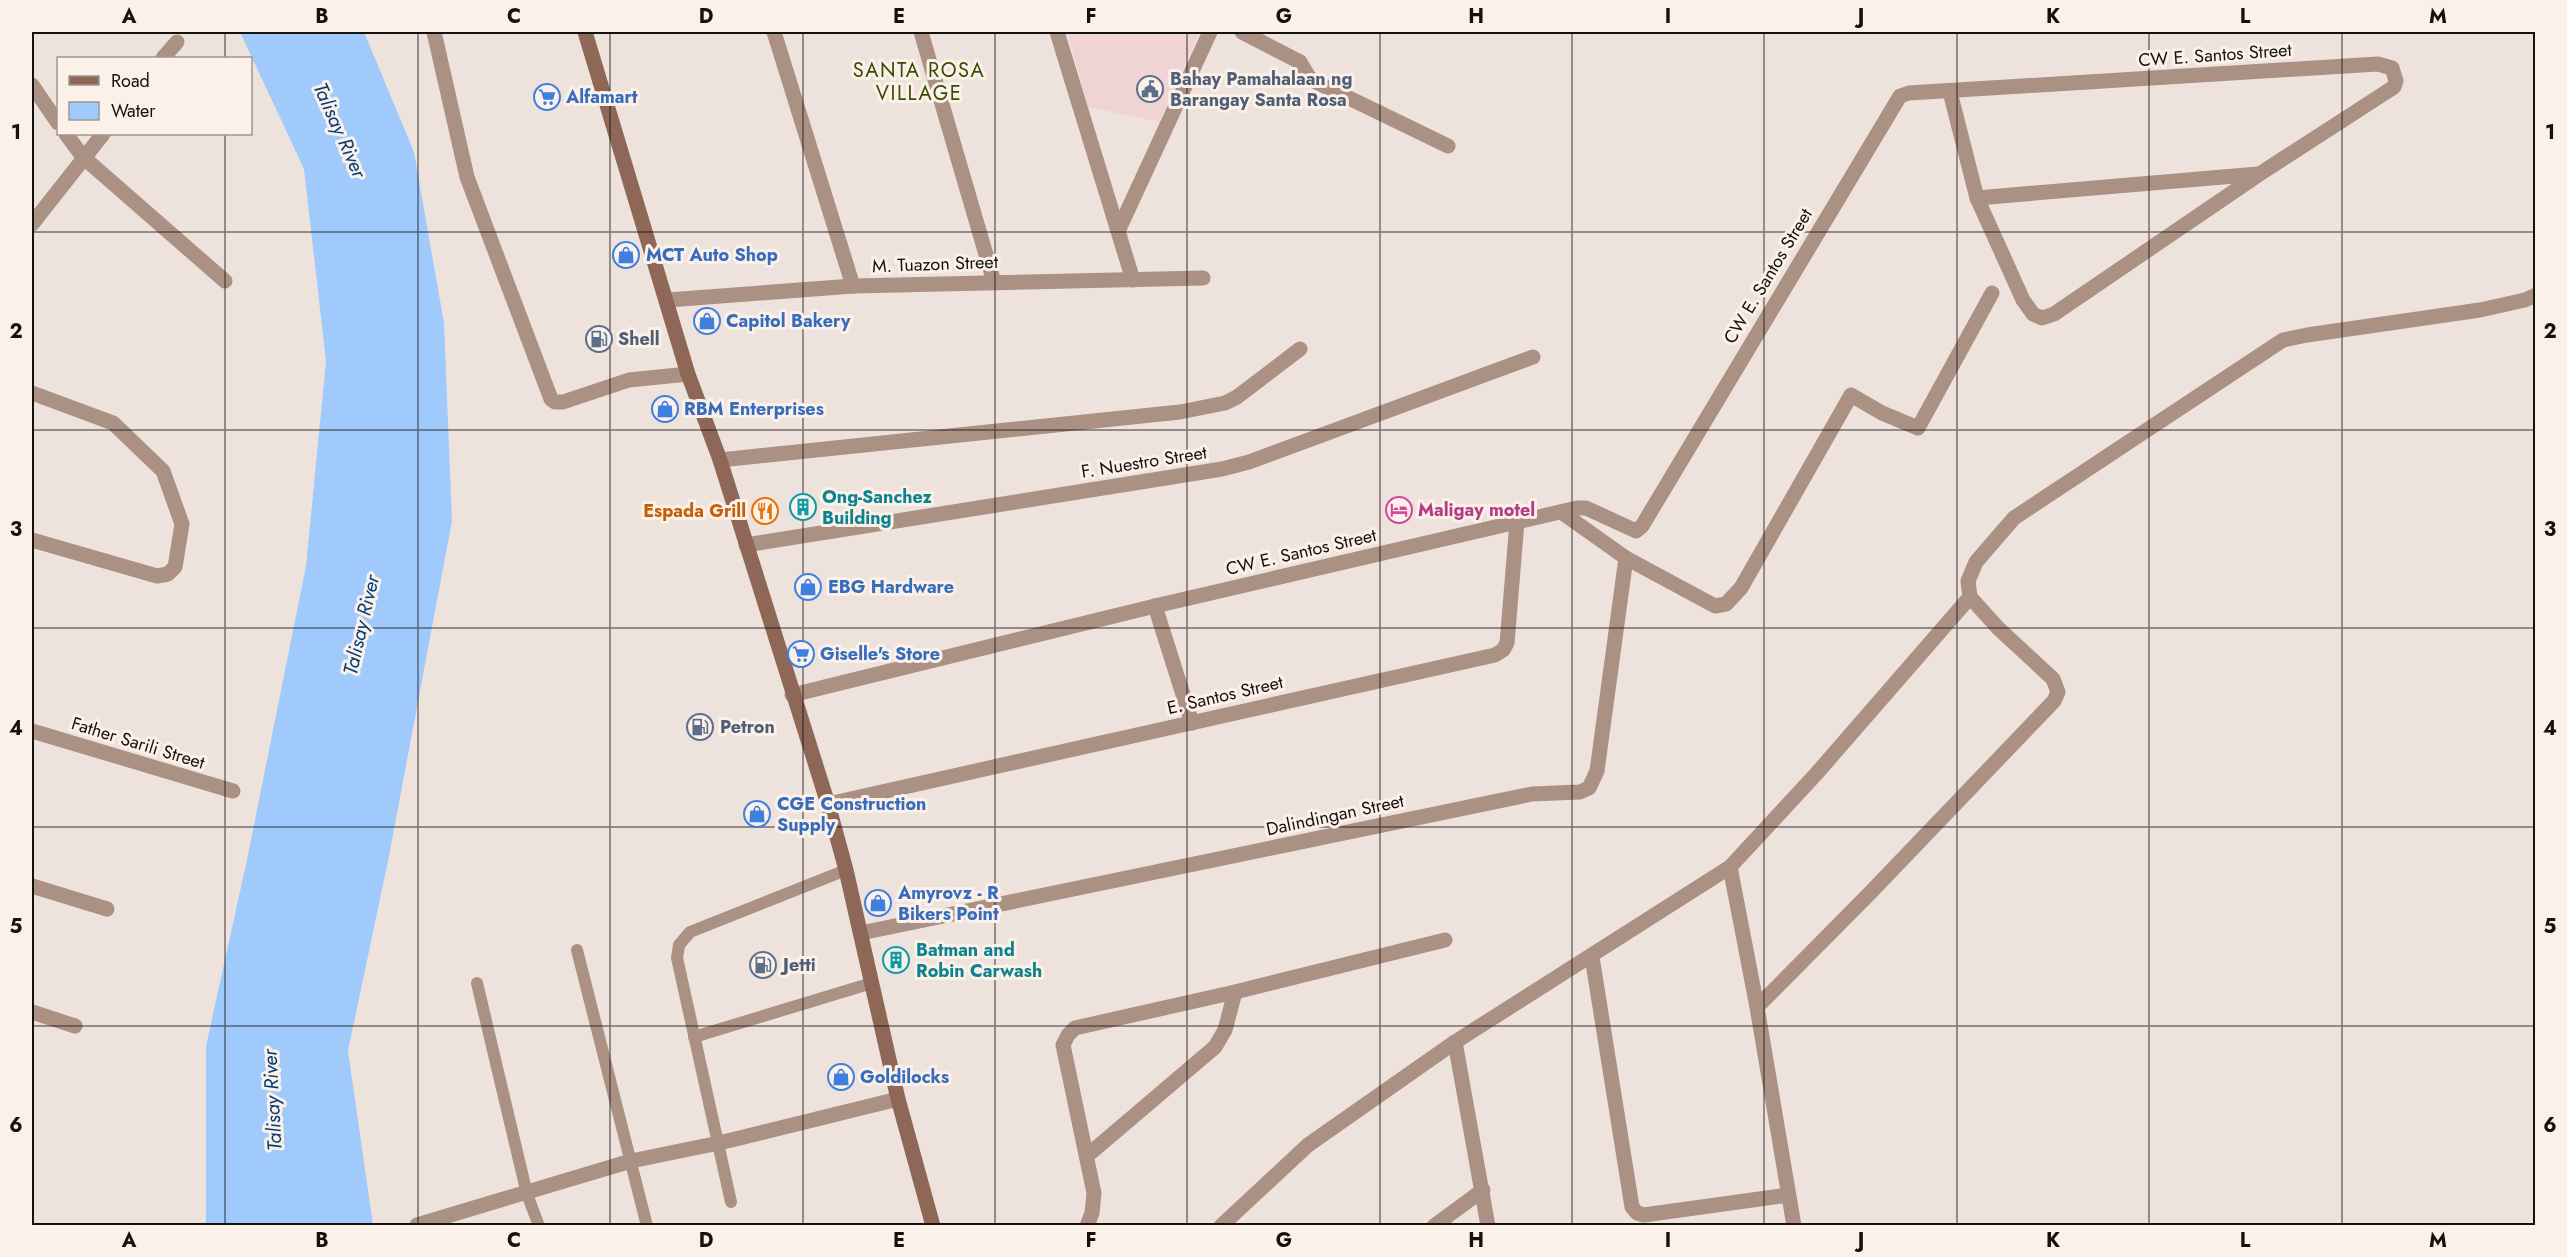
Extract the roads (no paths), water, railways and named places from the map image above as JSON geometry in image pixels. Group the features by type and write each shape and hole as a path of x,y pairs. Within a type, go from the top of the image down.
{"main road":[{"path":"585,32 668,300 688,374 720,460 828,804 861,933 898,1100 933,1226"}],"street":[{"path":"434,32 467,177 551,399 555,402 563,402 629,380 688,374"},
{"path":"774,32 853,286"},
{"path":"921,32 994,282"},
{"path":"1057,32 1119,229 1132,280"},
{"path":"1119,229 1210,32"},
{"path":"1242,32 1300,62 1309,77 1316,81 1448,146"},
{"path":"164,57 177,42"},
{"name":"CW E. Santos Street","path":"792,695 1155,606 1561,512 1586,508 1636,531 1642,526 1900,96 1910,93 2378,64 2392,68 2396,81 2394,87 2261,173 2054,314 2042,318 2033,314 2023,300 1977,198"},
{"path":"32,85 57,122"},
{"path":"1950,92 1977,198 2261,173"},
{"path":"67,135 83,157 225,282"},
{"path":"32,224 102,135"},
{"name":"M. Tuazon Street","path":"668,300 853,286 1203,278"},
{"path":"1561,512 1626,558 1715,606 1726,604 1741,588 1851,395 1882,413 1918,428 1992,293"},
{"path":"1757,1007 1870,893 2054,700 2058,692 2053,679 1998,628 1970,597 1968,581 1976,562 2014,518 2283,340 2480,310 2525,300 2535,295"},
{"path":"720,460 1180,412 1225,403 1237,397 1300,349"},
{"name":"F. Nuestro Street","path":"746,545 1222,469 1249,462 1533,357"},
{"path":"32,393 113,423 163,471 182,524 175,567 168,574 157,576 32,540"},
{"name":"E. Santos Street","path":"828,804 1495,655 1503,650 1507,643 1517,522"},
{"name":"Dalindingan Street","path":"861,933 1532,794 1580,792 1589,788 1597,771 1626,558"},
{"path":"1221,1226 1308,1145 1455,1042 1592,957 1730,867 1817,773 1970,597"},
{"path":"1155,606 1192,723"},
{"name":"Father Sarili Street","path":"32,731 233,791"},
{"path":"1730,867 1757,1007 1794,1226"},
{"path":"32,886 107,909"},
{"path":"1087,1226 1092,1213 1094,1193 1088,1155 1063,1045 1068,1035 1075,1029 1445,940"},
{"path":"1592,957 1632,1207 1637,1213 1644,1215 1788,1195"},
{"path":"1088,1155 1221,1040 1235,992"},
{"path":"32,1012 75,1026"},
{"path":"1455,1042 1488,1226"},
{"path":"417,1225 631,1161 719,1143 898,1100"},
{"path":"1434,1226 1483,1190"}],"lane":[{"path":"731,1202 677,958 679,945 690,932 846,870"},
{"path":"577,950 646,1226"},
{"path":"477,982 526,1194 539,1226"},
{"path":"694,1037 872,983"}],"water":[{"name":"Talisay River","path":"240,32 364,32 414,152 444,323 452,521 389,856 348,1051 373,1225 206,1225 206,1046 248,855 306,566 326,361 304,169"}],"place":[{"name":"Bahay Pamahalaan ng Barangay Santa Rosa","path":"1150,89"},
{"name":"Alfamart","path":"547,97"},
{"name":"MCT Auto Shop","path":"626,255"},
{"name":"Capitol Bakery","path":"707,321"},
{"name":"Shell","path":"599,339"},
{"name":"RBM Enterprises","path":"665,409"},
{"name":"Ong-Sanchez Building","path":"803,507"},
{"name":"Maligay motel","path":"1399,510"},
{"name":"Espada Grill","path":"765,511"},
{"name":"EBG Hardware","path":"808,587"},
{"name":"Giselle's Store","path":"801,654"},
{"name":"Petron","path":"700,727"},
{"name":"CGE Construction Supply","path":"757,814"},
{"name":"Amyrovz - R Bikers Point","path":"878,903"},
{"name":"Batman and Robin Carwash","path":"896,960"},
{"name":"Jetti","path":"763,965"},
{"name":"Goldilocks","path":"841,1077"}],"district":[{"name":"SANTA ROSA VILLAGE","path":"919,82"}]}
